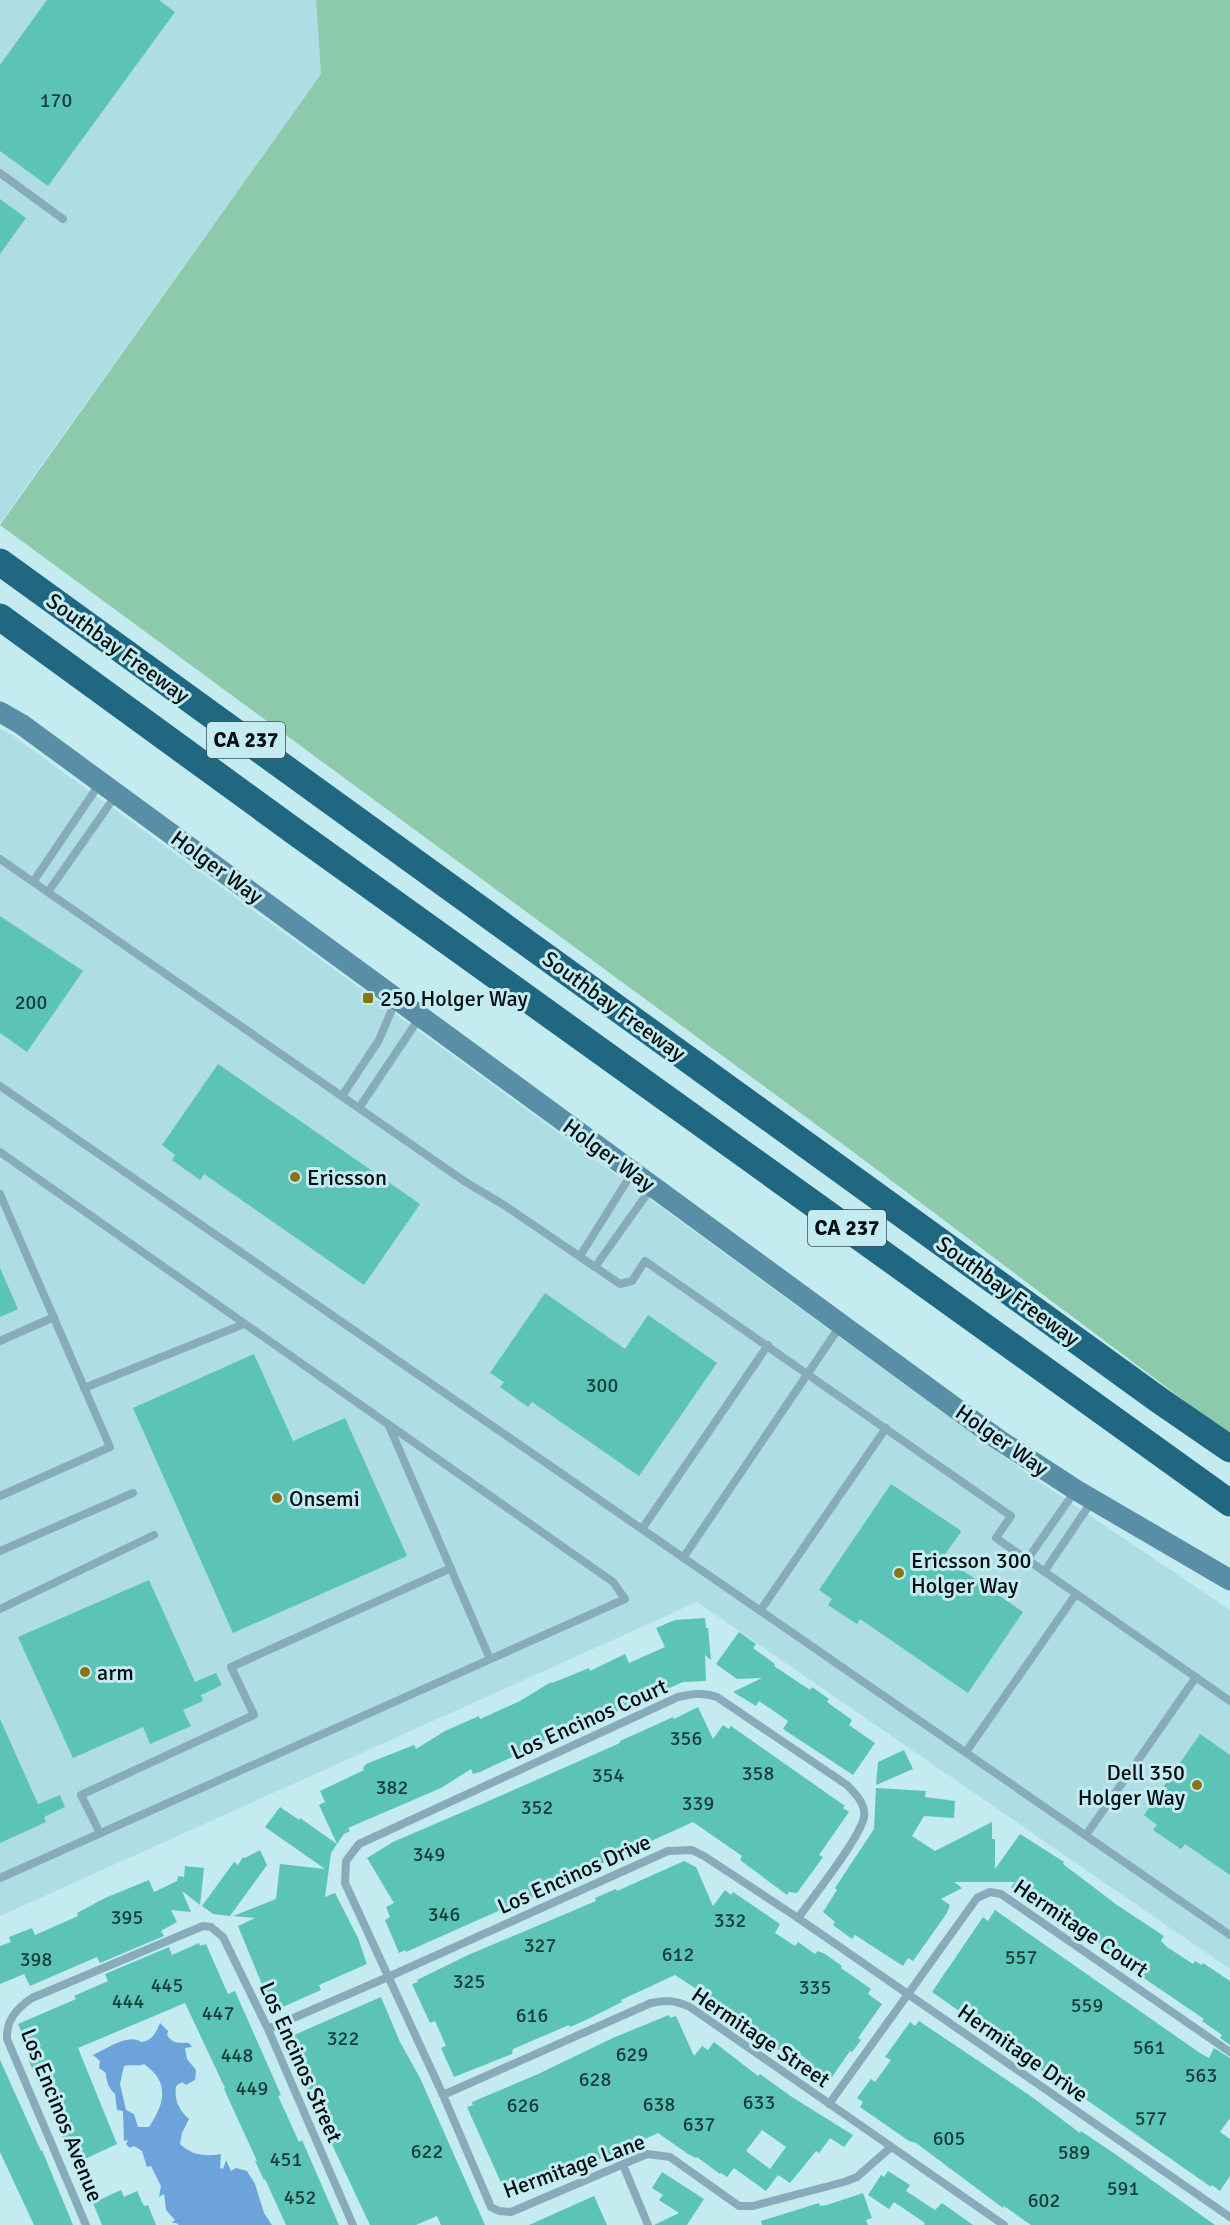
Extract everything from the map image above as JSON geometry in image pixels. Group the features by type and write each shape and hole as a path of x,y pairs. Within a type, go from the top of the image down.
{"highway":[{"name":"Southbay Freeway","path":"0,562 1230,1449"},
{"name":"Southbay Freeway","path":"0,617 298,834 1230,1503"},
{"path":"920,1227 941,1257 977,1285 1230,1465"}],"street":[{"name":"Holger Way","path":"0,712 21,724 109,788 999,1440 1084,1495 1230,1580"}],"lane":[{"path":"0,172 63,219"},
{"path":"33,882 109,788"},
{"path":"48,892 109,788"},
{"path":"0,859 464,1181 504,1205 620,1284 632,1281 645,1261 768,1345 1011,1516 996,1538 1230,1701"},
{"path":"342,1096 379,1040 397,999"},
{"path":"359,1108 420,1016"},
{"path":"0,1086 1230,1935"},
{"path":"0,1152 613,1582 625,1599 0,1878"},
{"path":"580,1256 633,1172"},
{"path":"595,1267 652,1186"},
{"path":"0,1194 110,1447 0,1496"},
{"path":"0,1341 54,1317"},
{"path":"84,1388 244,1324"},
{"path":"683,1558 841,1324"},
{"path":"642,1529 768,1345"},
{"path":"389,1425 490,1659"},
{"path":"760,1611 886,1428"},
{"path":"0,1551 133,1493"},
{"path":"1027,1560 1084,1495"},
{"path":"1044,1572 1084,1495"},
{"path":"0,1609 154,1535"},
{"path":"100,1833 81,1795 254,1715 231,1667 451,1568"},
{"path":"966,1752 1076,1594"},
{"path":"1086,1835 1196,1677"},
{"name":"Los Encinos Court","path":"388,1977 345,1883 346,1861 359,1844 678,1697 694,1693 717,1697 847,1785 855,1792 861,1803 864,1815 857,1832 798,1918"},
{"name":"Los Encinos Drive","path":"268,2029 668,1851 679,1849 692,1850 704,1856 798,1918 907,1995"},
{"name":"Hermitage Court","path":"907,1995 977,1898 990,1892 1001,1894 1230,2052"},
{"name":"Los Encinos Street","path":"203,1926 211,1927 223,1937 268,2029 353,2225"},
{"name":"Los Encinos Avenue","path":"86,2225 7,2039 6,2027 21,2005 33,1998 203,1926"},
{"name":"Hermitage Lane","path":"388,1977 443,2095 491,2207 499,2211 511,2212 648,2154 670,2157 739,2206 745,2207 844,2182 857,2176 891,2146"},
{"path":"829,2104 907,1995"},
{"name":"Hermitage Drive","path":"907,1995 1230,2217"},
{"name":"Hermitage Street","path":"443,2095 651,2003 677,2001 690,2007 891,2146 994,2222 1004,2225"},
{"path":"623,2165 648,2225"}],"shaded area":[{"path":"0,0 316,0 321,74 0,523"},
{"path":"0,729 12,735 1022,1470 1230,1610 1230,1969 697,1602 0,1916"}],"green space":[{"path":"316,0 1230,0 1230,1435 852,1151 0,525 321,74"}],"water":[{"path":"160,2023 168,2031 167,2035 172,2040 189,2043 192,2047 185,2048 187,2059 196,2070 195,2080 186,2085 182,2082 176,2086 178,2104 189,2119 182,2133 180,2144 189,2151 199,2154 221,2154 220,2168 223,2169 226,2160 231,2171 236,2168 247,2171 255,2184 264,2213 272,2225 179,2225 172,2223 175,2220 166,2210 164,2194 159,2197 161,2186 151,2166 147,2167 142,2151 134,2146 130,2148 126,2144 128,2140 124,2141 123,2111 117,2110 115,2094 108,2085 106,2073 99,2068 100,2061 93,2055 130,2039 141,2042 148,2040","holes":["144,2064 152,2071 161,2086 159,2110 149,2127 138,2127 134,2114 126,2110 120,2084 124,2066"]}],"building":[{"path":"47,0 159,0 175,12 48,186 0,151 0,65"},
{"path":"0,199 26,218 0,254"},
{"path":"0,916 83,971 27,1052 0,1033"},
{"name":"Ericsson","path":"218,1064 420,1204 364,1285 204,1174 200,1180 172,1160 175,1155 162,1145"},
{"path":"0,1268 18,1309 0,1317"},
{"path":"545,1293 625,1349 648,1315 717,1363 639,1476 532,1402 528,1407 500,1387 504,1382 490,1373"},
{"name":"Onsemi","path":"254,1354 293,1441 345,1418 407,1556 233,1633 133,1408"},
{"name":"Ericsson 300 Holger Way","path":"891,1484 960,1530 961,1532 943,1557 1023,1612 968,1693 860,1619 857,1624 828,1605 832,1599 819,1590"},
{"path":"149,1580 195,1682 216,1673 222,1685 201,1695 203,1701 183,1710 191,1726 150,1744 143,1727 73,1758 18,1637"},
{"path":"705,1618 711,1660 705,1655 706,1681 683,1682 589,1724 586,1716 536,1746 480,1772 473,1774 471,1769 441,1788 348,1828 350,1831 344,1834 337,1844 319,1805 325,1802 320,1791 364,1770 366,1764 414,1745 416,1749 445,1731 479,1716 480,1719 520,1701 551,1682 589,1668 590,1671 625,1654 629,1663 665,1647 656,1628 675,1620"},
{"path":"739,1632 756,1644 753,1648 775,1664 774,1666 810,1690 812,1687 829,1699 827,1702 852,1720 849,1725 875,1743 853,1775 783,1729 788,1721 759,1701 756,1706 733,1692 762,1678 737,1679 716,1664"},
{"path":"698,1707 713,1739 723,1725 729,1729 731,1726 845,1806 843,1808 849,1812 819,1855 823,1857 797,1893 789,1892 787,1895 740,1860 742,1856 693,1822 568,1879 533,1896 531,1900 517,1906 514,1904 406,1952 405,1950 399,1953 385,1920 390,1917 386,1907 394,1903 367,1858 393,1842"},
{"path":"0,1719 38,1804 60,1795 65,1807 44,1817 46,1822 0,1843"},
{"name":"Dell 350 Holger Way","path":"1200,1734 1230,1755 1230,1875 1185,1844 1181,1849 1153,1830 1157,1825 1144,1815"},
{"path":"904,1750 913,1769 876,1785 878,1762"},
{"path":"876,1788 926,1791 925,1797 955,1801 954,1818 924,1816 912,1836 935,1851 992,1822 992,1839 995,1839 995,1869 1020,1834 1064,1862 1063,1864 1117,1905 1164,1936 1161,1941 1167,1947 1193,1964 1195,1961 1202,1965 1203,1963 1230,1981 1230,2045 1220,2038 1222,2035 1202,2021 1204,2019 1104,1951 1106,1948 1062,1917 1061,1919 1011,1887 1015,1882 954,1882 962,1888 941,1899 950,1905 947,1913 913,1961 908,1958 903,1966 855,1935 852,1939 833,1925 835,1922 823,1912 837,1890 835,1888 874,1829"},
{"path":"280,1807 337,1844 331,1853 325,1897 335,1893 358,1938 367,1964 319,1985 321,1990 278,2009 275,2002 270,2004 238,1926 255,1918 233,1916 276,1899 280,1864 325,1869 265,1827"},
{"path":"260,1850 267,1865 230,1916 213,1914 202,1906 234,1862 238,1865 243,1857"},
{"path":"684,1861 696,1867 713,1906 725,1890 731,1895 733,1892 780,1924 775,1933 795,1946 798,1942 815,1954 818,1951 825,1954 871,1989 868,1994 882,2004 858,2038 861,2040 852,2052 850,2051 832,2077 828,2074 825,2078 810,2068 813,2064 790,2047 785,2053 769,2044 708,2001 710,1998 675,1975 621,2000 622,2002 588,2019 513,2049 512,2054 454,2077 441,2048 446,2046 435,2021 430,2023 412,1984 468,1955"},
{"path":"185,1866 204,1868 200,1905 182,1891 191,1912 171,1910 177,1922 161,1931 164,1936 100,1963 97,1957 30,1986 24,1974 0,1984 0,1946 11,1942 9,1937 32,1928 35,1935 78,1916 77,1913 105,1898 149,1880 154,1892 177,1881 178,1876 184,1877"},
{"path":"995,1910 1200,2053 1209,2058 1214,2048 1230,2058 1230,2118 1220,2132 1230,2139 1230,2176 1220,2191 1002,2044 1003,2042 932,1992 983,1917 988,1921"},
{"path":"199,1943 200,1946 206,1944 228,1994 235,1991 281,2095 278,2096 299,2142 302,2140 339,2225 286,2225 185,2003 78,2048 117,2144 74,2164 28,2059 30,2058 18,2024 76,1999 74,1996 108,1981 105,1974 169,1947 172,1955"},
{"path":"381,1997 400,2042 420,2078 485,2225 441,2225 437,2216 416,2225 370,2225 320,2119 307,2088 311,2086 293,2046 298,2044 294,2035"},
{"path":"669,2015 670,2018 676,2016 694,2056 702,2046 708,2050 714,2042 758,2076 760,2074 853,2135 844,2147 830,2138 819,2153 816,2151 790,2183 778,2175 766,2191 734,2168 727,2177 720,2174 658,2133 532,2190 508,2198 467,2107 473,2105 472,2102 536,2075 615,2037","holes":["762,2130 786,2147 770,2169 746,2151"]},
{"path":"919,2021 1215,2225 1031,2225 1004,2206 1003,2208 916,2143 909,2141 860,2107 863,2102 857,2098 871,2079 875,2082 891,2060 885,2057 910,2022 915,2026"},
{"path":"0,2060 42,2150 73,2225 34,2225 0,2152"},
{"path":"888,2171 910,2185 906,2191 935,2210 942,2203 973,2225 924,2225 925,2223 894,2202 889,2209 868,2195 881,2175 884,2177"},
{"path":"662,2172 704,2199 687,2225 654,2225 679,2213 659,2200 663,2195 652,2188"},
{"path":"121,2190 124,2197 137,2191 144,2206 148,2205 156,2225 102,2225 93,2203"},
{"path":"863,2193 872,2218 866,2220 868,2225 762,2225 761,2221 819,2203 820,2206 827,2205"},
{"path":"594,2196 607,2225 529,2225"}],"place":[{"name":"250 Holger Way","path":"368,998"},
{"name":"Ericsson","path":"295,1177"},
{"name":"Onsemi","path":"277,1498"},
{"name":"Ericsson 300 Holger Way","path":"899,1573"},
{"name":"arm","path":"85,1672"},
{"name":"Dell 350 Holger Way","path":"1197,1785"}]}
